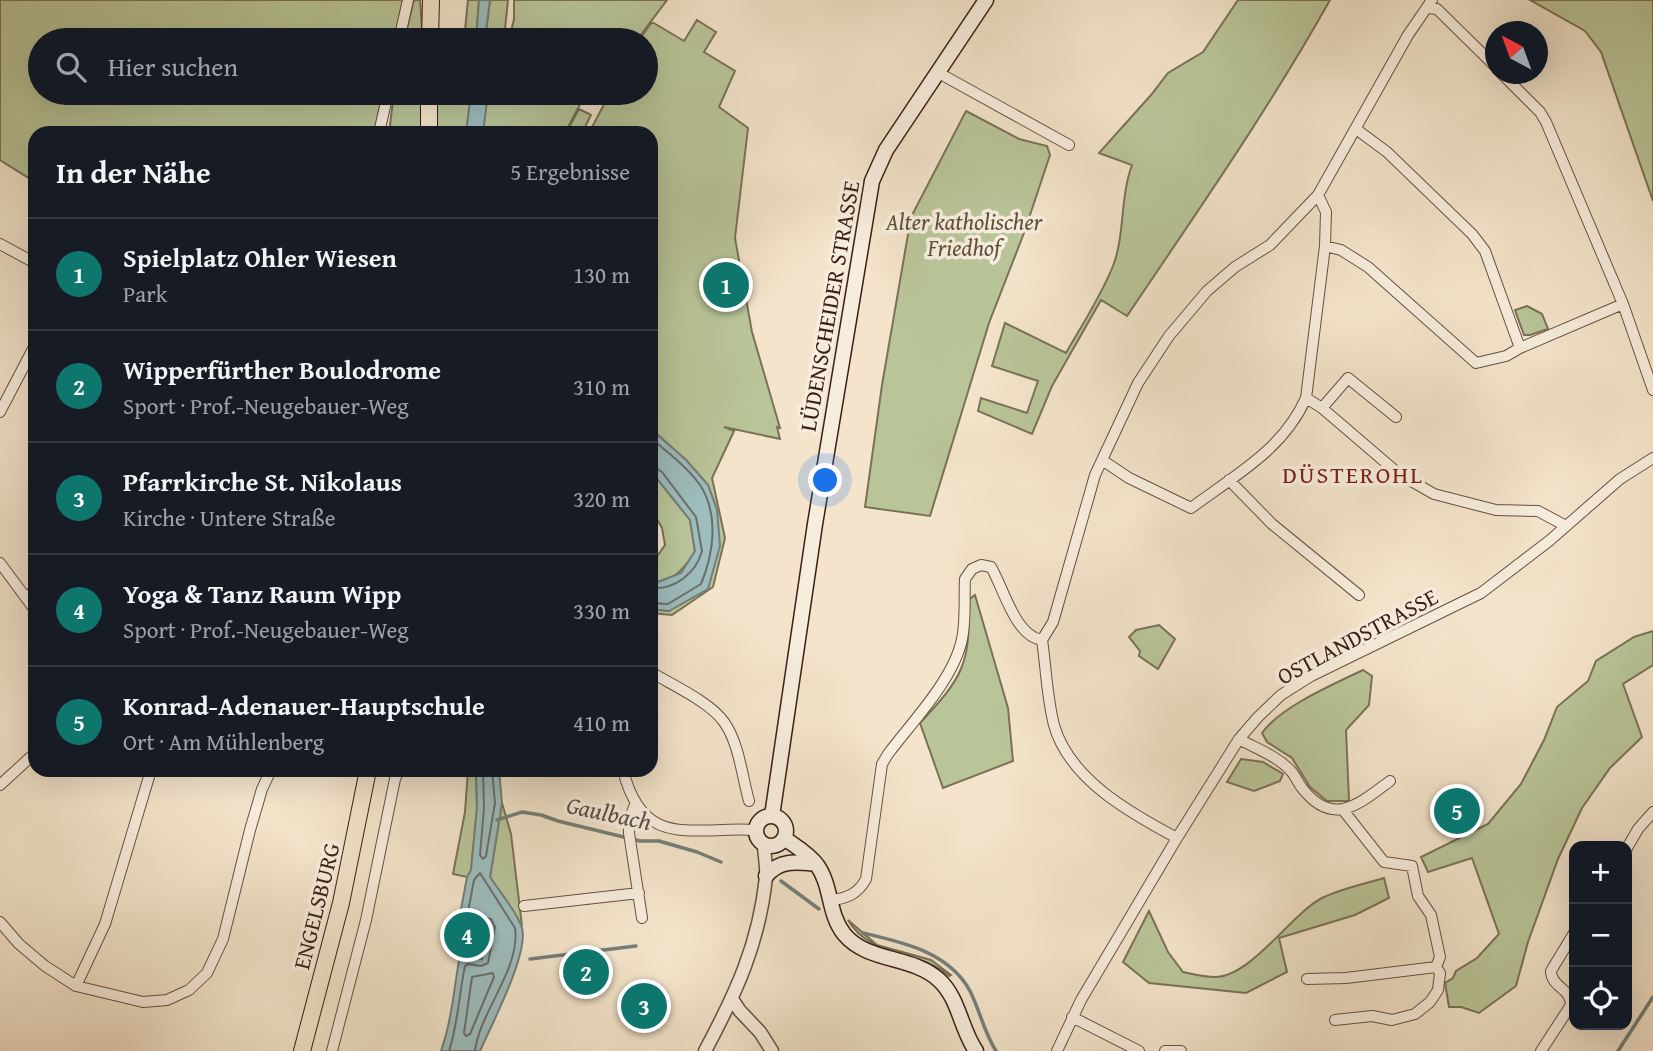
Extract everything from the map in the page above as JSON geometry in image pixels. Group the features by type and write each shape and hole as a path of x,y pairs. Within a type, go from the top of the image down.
{"main road":[{"path":"430,28 431,0"},
{"name":"LÜDENSCHEIDER STRASSE","path":"772,816 815,524 872,181 886,150 986,0"},
{"path":"429,105 429,126"},
{"name":"ENGELSBURG","path":"302,1051 344,891 367,777"},
{"path":"772,816 784,825 784,838 774,845 764,844 758,838 756,830 763,818 772,816"},
{"path":"784,838 816,864 825,881 839,927 858,947 917,966 940,980 949,993 976,1051"},
{"path":"766,876 775,867 793,861 816,864"}],"street":[{"path":"402,28 408,0"},
{"path":"1177,838 1124,808 1071,761 1053,721 1042,640 1053,622 1089,493 1102,460 1138,383 1169,336 1207,291 1235,267 1270,245 1318,195 1408,35 1430,4 1485,56"},
{"path":"937,72 1069,145"},
{"path":"1512,84 1540,112 1546,122 1623,304 1653,390"},
{"path":"384,126 386,105"},
{"path":"1356,129 1387,152 1472,234 1485,251 1520,348"},
{"path":"1102,460 1129,478 1191,508 1282,438 1296,420 1306,398 1325,246 1325,212 1318,195"},
{"path":"0,244 28,259"},
{"path":"1325,246 1342,250 1368,267 1476,363 1506,356 1623,304"},
{"path":"0,412 28,358"},
{"path":"1322,408 1348,377 1396,417"},
{"path":"1306,398 1322,408 1399,474 1434,494 1496,510 1538,511 1566,526"},
{"name":"OSTLANDSTRASSE","path":"1057,1051 1072,1017 1239,738 1281,695 1311,676 1481,593 1620,479 1653,458"},
{"path":"1229,480 1272,524 1359,595"},
{"path":"0,563 28,601"},
{"path":"830,900 846,898 866,879 882,764 940,684 956,657 963,635 964,587 968,573 981,565 990,567 1022,629 1032,637 1042,640"},
{"path":"658,677 704,704 725,723 735,747 748,801"},
{"path":"1239,738 1289,769 1303,789 1323,807 1343,810 1353,808 1390,781"},
{"path":"0,785 28,759"},
{"path":"76,986 105,924 148,777"},
{"path":"0,922 19,944 45,966 76,986 143,1002 167,1000 189,990 206,973 223,939 266,777"},
{"path":"332,1051 362,936 397,777"},
{"path":"625,777 635,805 656,824 700,832 756,830"},
{"path":"635,805 629,819 629,833 642,918"},
{"path":"1343,810 1384,862 1412,866 1418,896 1431,915 1440,957 1436,967"},
{"path":"1631,841 1653,812"},
{"path":"705,1051 733,999 757,932 766,876 764,844"},
{"path":"524,906 639,892"},
{"path":"1541,1051 1571,1005 1568,993 1554,982 1551,971 1569,941"},
{"path":"1307,979 1346,978 1436,967"},
{"path":"1335,1020 1372,1016 1392,1020 1415,1014 1430,1002 1438,990 1440,973 1436,967"},
{"path":"733,999 772,1051"},
{"path":"724,1014 740,1011"},
{"path":"1072,1017 1139,1051"},
{"path":"1165,1051 1181,1051"}],"green space":[{"path":"0,0 403,0 397,28 28,28 28,105 380,105 376,126 28,126 28,178 0,160"},
{"path":"414,0 420,0 422,28 407,28"},
{"path":"468,0 479,0 477,28 465,28"},
{"path":"490,0 508,0 505,28 486,28"},
{"path":"514,0 667,0 646,28 512,28"},
{"path":"1238,0 1330,0 1257,120 1127,316 1101,300 1052,386 1032,434 978,411 981,398 1027,413 1038,381 992,366 1005,323 1066,353 1113,266 1132,165 1099,153 1168,73 1203,52"},
{"path":"1530,0 1653,0 1653,201 1601,52 1585,31"},
{"path":"697,20 716,32 704,52 735,71 719,107 748,128 735,238 752,332 780,428 777,427 780,439 724,427 734,431 712,478 725,538 713,587 672,615 658,614 658,610 669,611 717,510 708,485 686,460 658,435 658,126 593,126 604,105 658,105 658,28 648,28 652,22 684,41"},
{"path":"392,105 580,105 569,126 390,125"},
{"path":"579,109 591,115 586,126 570,126"},
{"name":"Alter katholischer Friedhof","path":"966,111 1019,139 1047,146 1050,155 1024,233 989,323 930,516 865,507 882,385 911,217"},
{"path":"1527,306 1542,314 1548,329 1524,335 1515,310"},
{"path":"658,480 690,520 695,552 672,577 658,581 658,555 665,545 658,521"},
{"path":"975,595 1008,708 1013,761 943,788 920,723 955,681 961,668 968,640 968,600"},
{"path":"1159,625 1175,639 1158,669 1139,656 1140,651 1129,637 1136,630"},
{"path":"1653,631 1653,665 1623,684 1642,737 1610,768 1582,808 1558,859 1528,942 1516,986 1479,1013 1461,1007 1449,1007 1445,983 1453,978 1456,971 1477,958 1499,934 1472,858 1428,872 1421,857 1488,824 1521,784 1544,740 1557,707 1588,681 1596,661 1634,637"},
{"path":"1363,670 1372,676 1369,705 1346,730 1349,801 1327,801 1310,787 1292,758 1267,742 1262,733 1270,723 1294,705"},
{"path":"1241,759 1263,762 1283,774 1280,781 1254,791 1227,782"},
{"path":"468,777 476,777 477,808 471,871 467,877 453,874 465,812"},
{"path":"502,803 511,834 522,926 490,877"},
{"path":"1384,878 1389,898 1355,915 1279,938 1287,972 1246,993 1149,983 1123,962 1149,911 1168,952 1183,972 1211,977 1229,974 1257,956 1297,917 1322,898"},
{"path":"848,920 877,945 857,932"},
{"path":"877,945 931,960 951,975 923,961"},
{"path":"599,954 601,983 576,985 574,957"}],"water":[{"path":"479,0 490,0 486,28 477,28"},
{"path":"470,105 486,105 484,126 467,126"},
{"path":"658,435 686,460 708,485 717,510 720,546 708,589 669,611 658,610 658,582 681,573 695,551 690,520 658,480"},
{"path":"476,777 500,777 502,803 490,877 517,916 523,939 508,990 480,1051 441,1051 460,955 482,959 488,926 459,920 467,877 471,870 477,808"}],"waterway":[{"name":"Gaulbach","path":"497,820 522,812 541,815 640,841 659,841 721,862"},
{"name":"Gaulbach","path":"781,881 819,909"},
{"name":"Gaulbach","path":"863,933 908,945 950,967 970,991 996,1051"},
{"path":"530,959 636,946"},
{"name":"Gaulbach","path":"1618,1051 1653,997"}],"place":[{"name":"Spielplatz Ohler Wiesen","path":"726,285"},
{"name":"Konrad-Adenauer-Hauptschule","path":"1457,811"},
{"name":"Yoga & Tanz Raum Wipp","path":"467,935"},
{"name":"Wipperfürther Boulodrome","path":"586,972"},
{"name":"Pfarrkirche St. Nikolaus","path":"644,1006"}],"district":[{"name":"DÜSTEROHL","path":"1353,474"}]}
